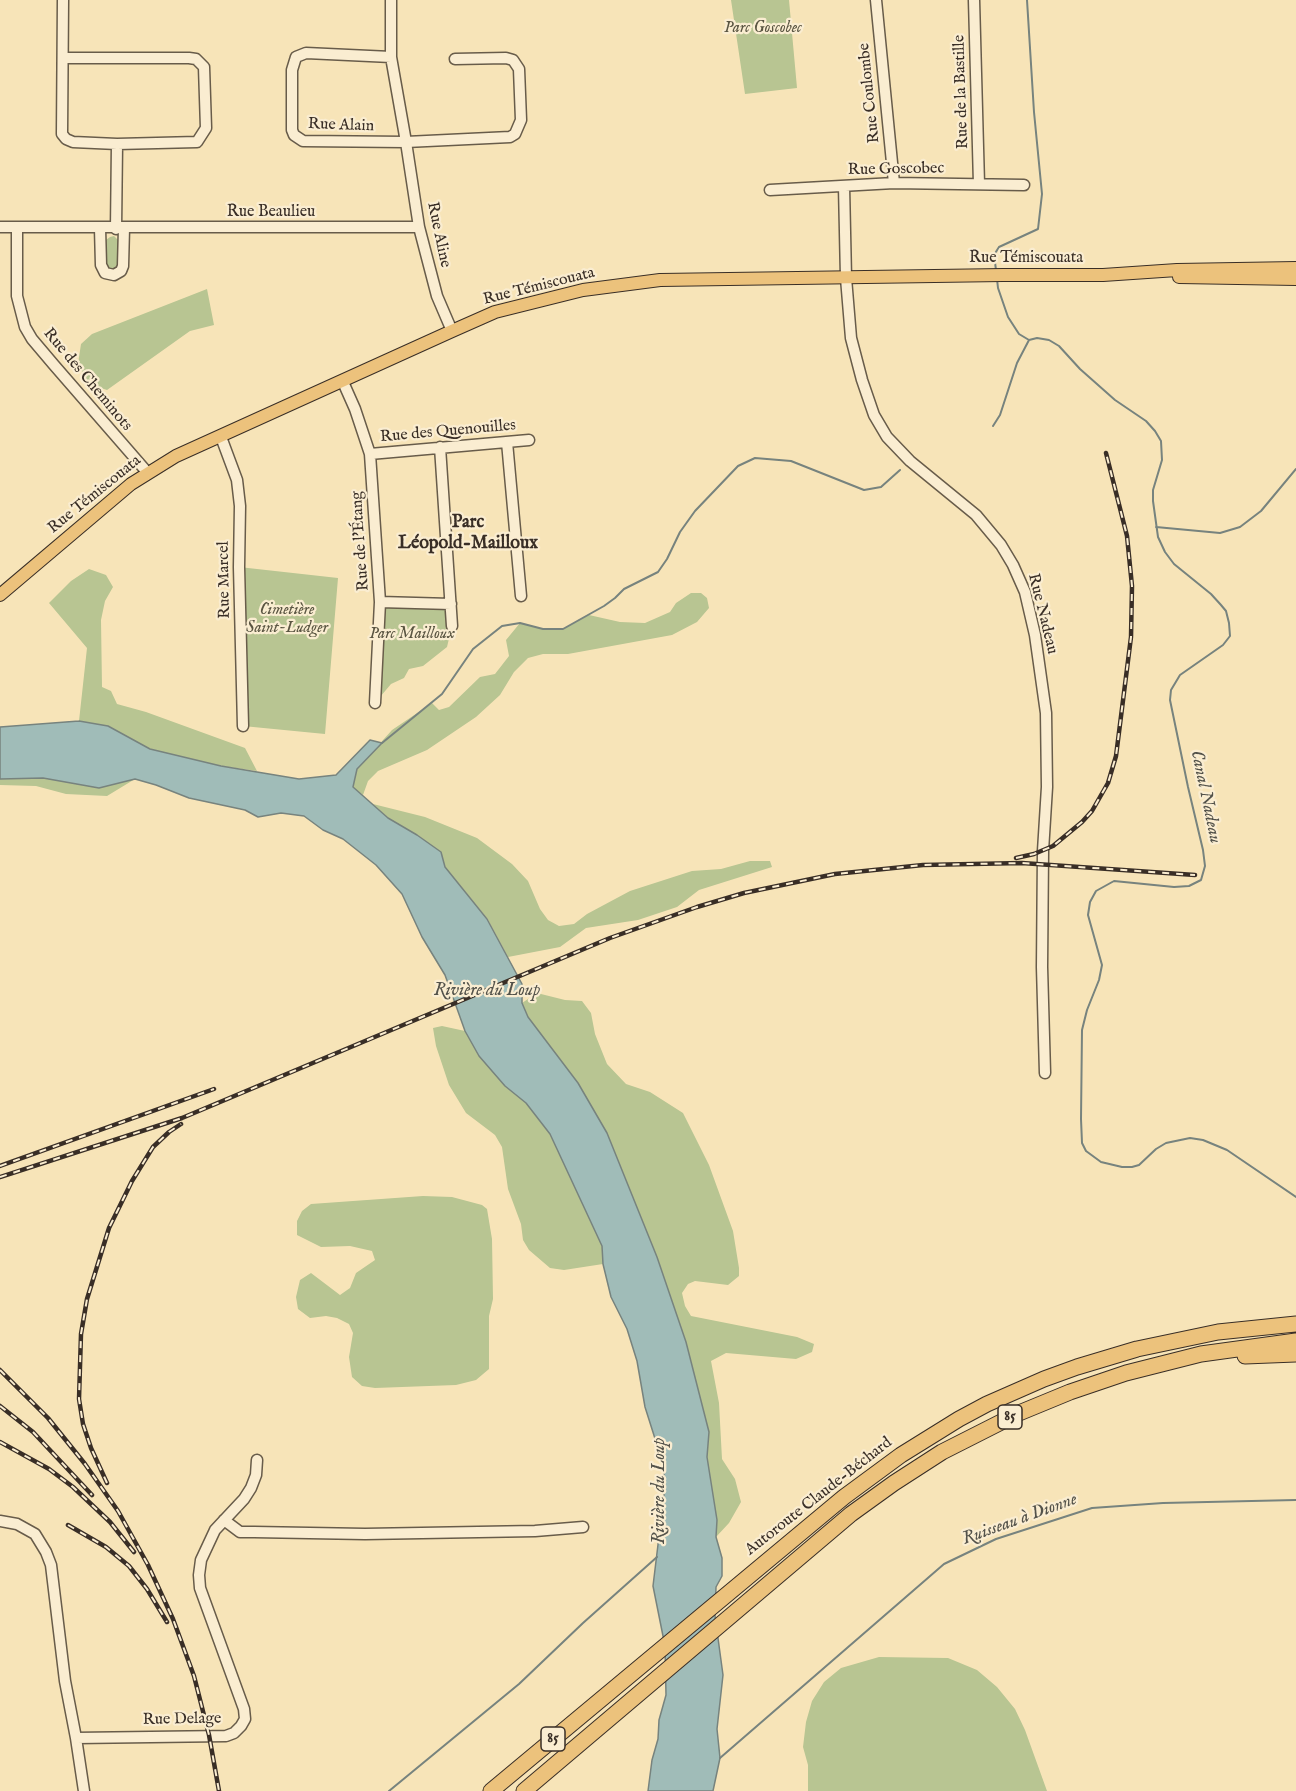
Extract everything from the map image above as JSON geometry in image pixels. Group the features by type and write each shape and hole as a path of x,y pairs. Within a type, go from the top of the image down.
{"highway":[{"path":"1067,1371 1130,1346 1175,1333 1296,1316"},
{"name":"Autoroute Claude-Béchard","path":"491,1791 862,1483 935,1433 987,1404 1067,1371 1137,1349 1186,1337 1237,1329 1296,1324"},
{"name":"Autoroute Claude-Béchard","path":"524,1791 871,1499 917,1467 962,1441 1035,1406 1126,1372 1216,1351 1296,1341"},
{"path":"962,1441 1072,1397 1153,1372 1215,1359 1296,1354"}],"main road":[{"name":"Rue Témiscouata","path":"1127,274 1177,270 1296,268"},
{"name":"Rue Témiscouata","path":"0,595 147,472 176,456 495,312 594,288 660,280 1127,274 1231,279 1296,279"}],"street":[{"path":"63,0 62,134 66,139 73,142 117,144 190,143 201,138 206,128 206,74 202,62 189,58 170,57 63,57"},
{"path":"391,0 391,57 406,142 510,137 515,134 520,120 517,64 506,58 455,59"},
{"name":"Rue Coulombe","path":"876,0 894,183"},
{"name":"Rue de la Bastille","path":"974,0 979,184"},
{"name":"Rue Alain","path":"391,57 306,53 296,57 292,70 292,130 298,139 303,141 406,142"},
{"name":"Rue Aline","path":"406,142 419,227 437,296 452,331"},
{"path":"100,228 101,265 105,273 114,275 121,271 123,266 117,144"},
{"name":"Rue Goscobec","path":"770,190 894,183 1024,185"},
{"name":"Rue Nadeau","path":"844,186 846,278 851,338 874,415 887,437 910,461 976,515 992,532 1013,565 1025,592 1037,647 1046,713 1047,788 1043,851 1042,967 1044,1073"},
{"name":"Rue Beaulieu","path":"0,227 419,227"},
{"name":"Rue des Cheminots","path":"16,228 17,296 25,327 39,348 147,472"},
{"name":"Rue de l'Étang","path":"342,382 355,409 370,454 380,602 375,703"},
{"name":"Rue Marcel","path":"221,437 237,480 240,506 239,567 243,726"},
{"name":"Rue des Quenouilles","path":"370,454 529,440"},
{"path":"507,442 521,596"},
{"path":"440,447 452,626"},
{"path":"380,602 451,604"},
{"name":"Rue Delage","path":"76,1738 226,1736 242,1726 245,1719 244,1709 200,1588 201,1560 206,1545 215,1530 251,1488 256,1475 257,1460"},
{"path":"224,1520 240,1532 365,1534 534,1531 583,1527"},
{"path":"0,1521 17,1524 35,1534 51,1565 65,1681 84,1791"}],"green space":[{"name":"Parc Goscobec","path":"731,0 789,0 797,88 745,94"},
{"path":"114,236 118,240 118,265 113,270 106,265 106,240"},
{"path":"207,289 214,325 190,331 107,390 89,384 78,364 81,344 92,334"},
{"name":"Cimetière Saint-Ludger","path":"239,567 338,578 325,734 243,726"},
{"path":"89,569 106,575 113,587 105,601 101,620 102,687 111,691 117,704 146,712 245,748 257,771 221,766 150,749 108,727 79,721 87,648 49,603 71,581"},
{"path":"691,593 701,593 707,598 709,608 697,622 672,635 568,654 543,654 528,658 514,672 500,695 476,717 427,750 378,771 368,781 363,795 352,787 357,769 392,730 432,703 439,710 449,707 480,677 495,674 509,656 506,640 520,623 543,629 563,629 589,615 620,622 645,623 670,612 676,603"},
{"name":"Parc Mailloux","path":"380,602 451,604 452,626 447,647 423,666 409,669 404,678 391,684 375,703"},
{"path":"43,778 99,788 135,779 107,796 66,794 36,786 0,785 0,779"},
{"path":"373,804 425,817 477,838 512,864 528,881 540,909 548,920 559,926 574,924 587,914 630,891 692,871 721,869 750,861 770,861 772,867 699,890 677,907 638,920 586,928 560,947 508,957 487,918 445,867 441,852 388,818"},
{"path":"537,993 565,1000 582,1001 591,1013 595,1034 607,1064 626,1084 650,1092 683,1113 709,1165 733,1231 739,1276 728,1285 695,1281 688,1284 682,1293 685,1306 691,1316 797,1337 814,1344 812,1352 796,1359 726,1353 711,1361 719,1403 722,1459 735,1479 741,1502 729,1523 716,1537 717,1520 707,1457 709,1432 686,1342 657,1257 607,1133 578,1083 528,1017 522,1003"},
{"path":"442,1026 465,1031 479,1056 505,1086 526,1103 550,1133 594,1226 602,1246 603,1264 564,1270 550,1268 529,1250 523,1240 521,1224 508,1189 502,1147 495,1135 466,1113 449,1085 436,1046 433,1028"},
{"path":"423,1196 452,1197 482,1205 487,1209 492,1239 493,1299 489,1316 489,1369 476,1380 456,1385 375,1388 362,1386 352,1377 349,1357 353,1333 349,1324 326,1316 310,1318 298,1309 296,1297 300,1280 311,1273 340,1295 350,1288 356,1273 375,1260 372,1251 350,1246 321,1247 297,1235 297,1221 302,1211 311,1204"},
{"path":"879,1657 948,1658 977,1670 997,1687 1015,1709 1047,1791 808,1791 808,1765 803,1747 806,1722 812,1701 824,1682 841,1668"}],"water":[{"name":"Rivière du Loup","path":"79,721 108,726 150,749 221,766 299,779 336,775 370,740 382,743 357,769 353,787 388,818 441,852 445,867 487,919 522,984 522,1003 528,1017 578,1083 607,1133 657,1257 686,1342 709,1432 707,1457 717,1520 716,1537 722,1558 722,1576 716,1587 715,1616 723,1675 717,1729 720,1758 713,1791 648,1791 652,1760 658,1739 659,1720 666,1695 665,1646 653,1586 664,1495 664,1467 645,1407 637,1361 627,1329 611,1297 603,1264 602,1246 550,1134 526,1103 505,1086 479,1056 465,1031 445,975 422,937 402,894 376,865 343,839 323,830 304,816 281,813 258,817 245,810 189,798 135,779 99,788 43,778 0,779 0,727"}],"waterway":[{"path":"996,270 994,255 999,247 1038,229 1042,194 1027,0"},
{"path":"997,279 1008,317 1019,334 1029,340"},
{"name":"Canal Nadeau","path":"1029,340 1037,338 1049,340 1059,346 1080,369 1115,400 1146,421 1155,431 1161,441 1162,460 1153,490 1158,537 1174,564 1211,594 1226,611 1230,636 1223,645 1180,675 1171,690 1170,700 1203,850 1205,866 1201,880 1189,886 1174,887 1114,881 1096,891 1090,902 1088,915 1102,965 1082,1030 1082,1143 1086,1151 1101,1162 1132,1167 1139,1165 1166,1143 1190,1138 1203,1140 1227,1150 1296,1197"},
{"path":"993,426 1000,415 1017,363 1029,340"},
{"path":"382,743 442,694 473,649 502,626 520,623 543,629 563,629 604,606 624,589 658,572 680,532 695,511 738,466 755,458 791,461 864,490 881,487 900,470"},
{"path":"1156,527 1220,533 1240,527 1261,511 1296,469"},
{"name":"Ruisseau à Dionne","path":"720,1758 944,1564 996,1539 1092,1508 1163,1503 1296,1500"},
{"path":"389,1791 519,1684 657,1557"}],"railway":[{"path":"1016,858 1053,846 1082,822 1092,811 1108,783 1116,756 1131,637 1132,586 1127,536 1106,453"},
{"path":"0,1177 182,1118 610,938 744,893 835,874 923,865 1022,863 1195,875"},
{"path":"0,1166 214,1089"},
{"path":"107,1483 91,1448 83,1424 79,1399 81,1334 87,1299 109,1228 132,1181 153,1147 181,1124"},
{"path":"0,1370 48,1418 85,1464 118,1511 148,1565 173,1619 194,1676 209,1735 219,1791"},
{"path":"0,1406 33,1432 92,1495"},
{"path":"0,1442 49,1469 73,1487 110,1522 134,1552"},
{"path":"68,1525 106,1547 129,1566 147,1589 167,1622"}],"district":[{"name":"Parc Léopold-Mailloux","path":"468,533"}]}
